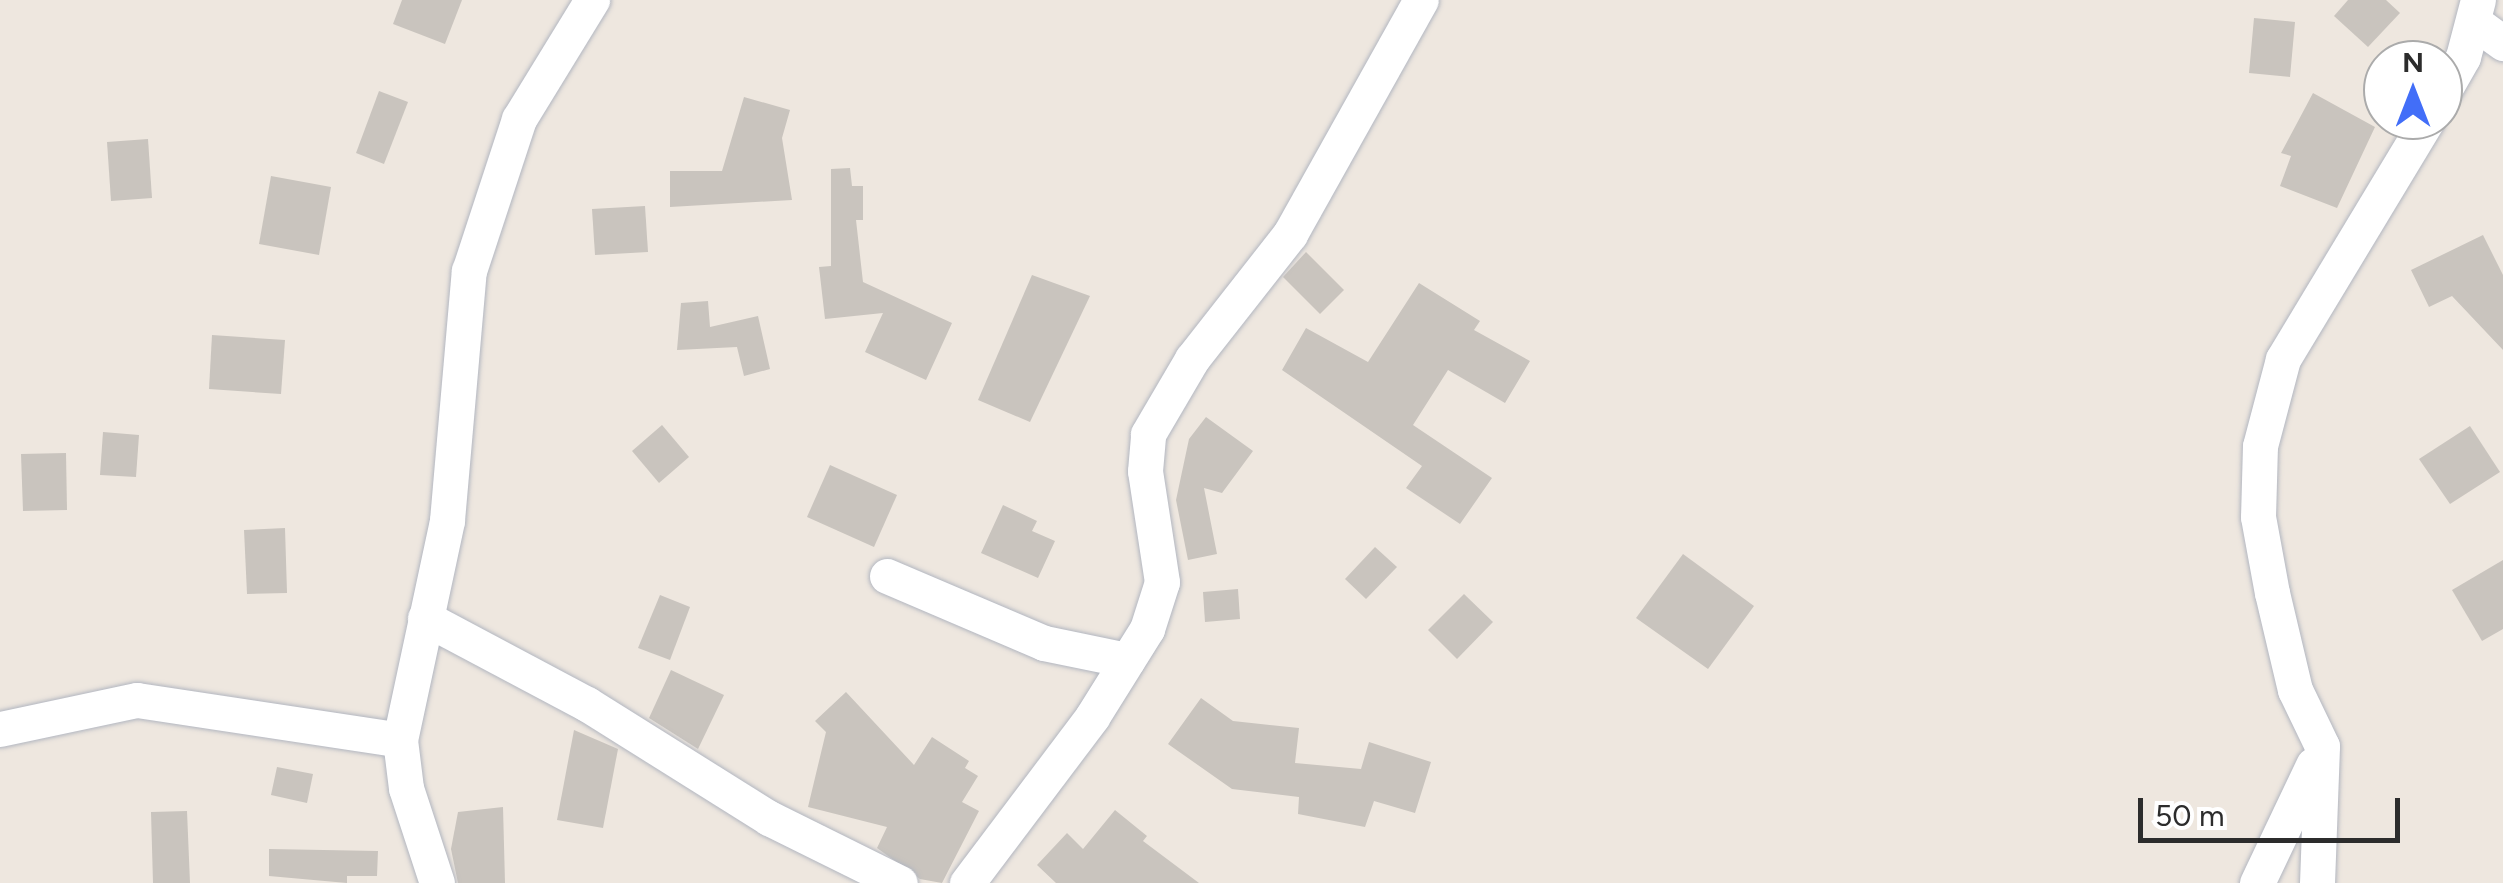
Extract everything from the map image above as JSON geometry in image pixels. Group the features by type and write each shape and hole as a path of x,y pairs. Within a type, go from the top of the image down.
{"street":[{"path":"437,883 406,788 400,740 462,421 469,272 519,119 592,0"},
{"path":"966,883 1127,660 1162,582 1145,471 1148,434 1192,359 1290,234 1421,0"},
{"path":"2463,43 2476,11 2503,43"},
{"path":"2317,883 2322,746 2296,690 2272,593 2258,518 2260,446 2283,359 2415,140"},
{"path":"887,576 1044,643 1127,660"},
{"path":"426,618 601,712 769,818 900,883"},
{"path":"0,730 138,700 400,740"},
{"path":"2257,883 2322,746"}],"building":[{"path":"402,0 462,0 445,44 393,24"},
{"path":"2348,0 2386,0 2400,13 2375,40 2363,42 2334,16"},
{"path":"2254,18 2295,22 2290,77 2249,73"},
{"path":"379,91 408,102 384,164 356,153"},
{"path":"2313,93 2363,120 2363,140 2369,140 2337,208 2280,186 2291,156 2281,153"},
{"path":"744,97 790,110 782,138 792,200 670,207 670,171 722,171"},
{"path":"148,139 152,198 111,201 107,142"},
{"path":"850,168 852,186 863,186 863,220 856,220 863,282 952,323 926,380 865,352 883,313 825,319 819,267 831,266 831,169"},
{"path":"271,176 331,187 319,255 259,244"},
{"path":"645,206 648,252 595,255 592,209"},
{"path":"2483,235 2503,275 2503,350 2452,296 2429,307 2411,270"},
{"path":"1306,252 1344,290 1320,314 1283,277"},
{"path":"1032,275 1090,296 1030,422 978,400"},
{"path":"1419,283 1480,321 1474,330 1530,361 1505,403 1448,370 1413,425 1492,478 1460,524 1406,488 1422,466 1282,370 1306,328 1368,362"},
{"path":"708,301 710,327 758,316 770,369 744,376 737,347 677,350 681,303"},
{"path":"212,335 285,340 281,394 209,389"},
{"path":"1206,417 1253,451 1222,493 1204,488 1217,554 1188,560 1176,500 1189,439"},
{"path":"662,425 689,457 659,483 632,451"},
{"path":"2470,426 2500,472 2450,504 2419,459"},
{"path":"103,432 139,435 136,477 100,475"},
{"path":"66,453 67,510 23,511 21,454"},
{"path":"830,465 897,495 874,547 807,517"},
{"path":"1003,505 1037,521 1032,531 1055,541 1038,578 981,553"},
{"path":"285,528 287,593 247,594 244,530"},
{"path":"1375,547 1397,567 1366,599 1345,579"},
{"path":"1683,554 1754,606 1708,669 1636,618"},
{"path":"2503,560 2503,629 2482,641 2452,590"},
{"path":"1238,589 1240,619 1205,622 1203,592"},
{"path":"1464,594 1493,622 1457,659 1428,630"},
{"path":"660,595 690,607 670,660 638,648"},
{"path":"671,670 724,695 698,749 649,718"},
{"path":"846,692 914,765 932,737 969,761 965,768 978,776 962,802 979,811 942,883 920,879 877,848 887,827 808,807 826,732 815,721"},
{"path":"1201,698 1233,721 1299,728 1295,763 1361,769 1369,742 1431,762 1415,813 1374,801 1365,827 1298,814 1299,797 1232,789 1168,744"},
{"path":"574,730 618,749 603,828 557,820"},
{"path":"277,767 313,774 307,803 271,795"},
{"path":"503,807 505,883 458,883 451,849 458,812"},
{"path":"1115,810 1147,836 1143,841 1199,883 1056,883 1037,865 1067,833 1083,849"},
{"path":"187,811 190,883 153,883 151,812"},
{"path":"269,849 378,851 377,876 347,876 347,883 269,876"}]}
